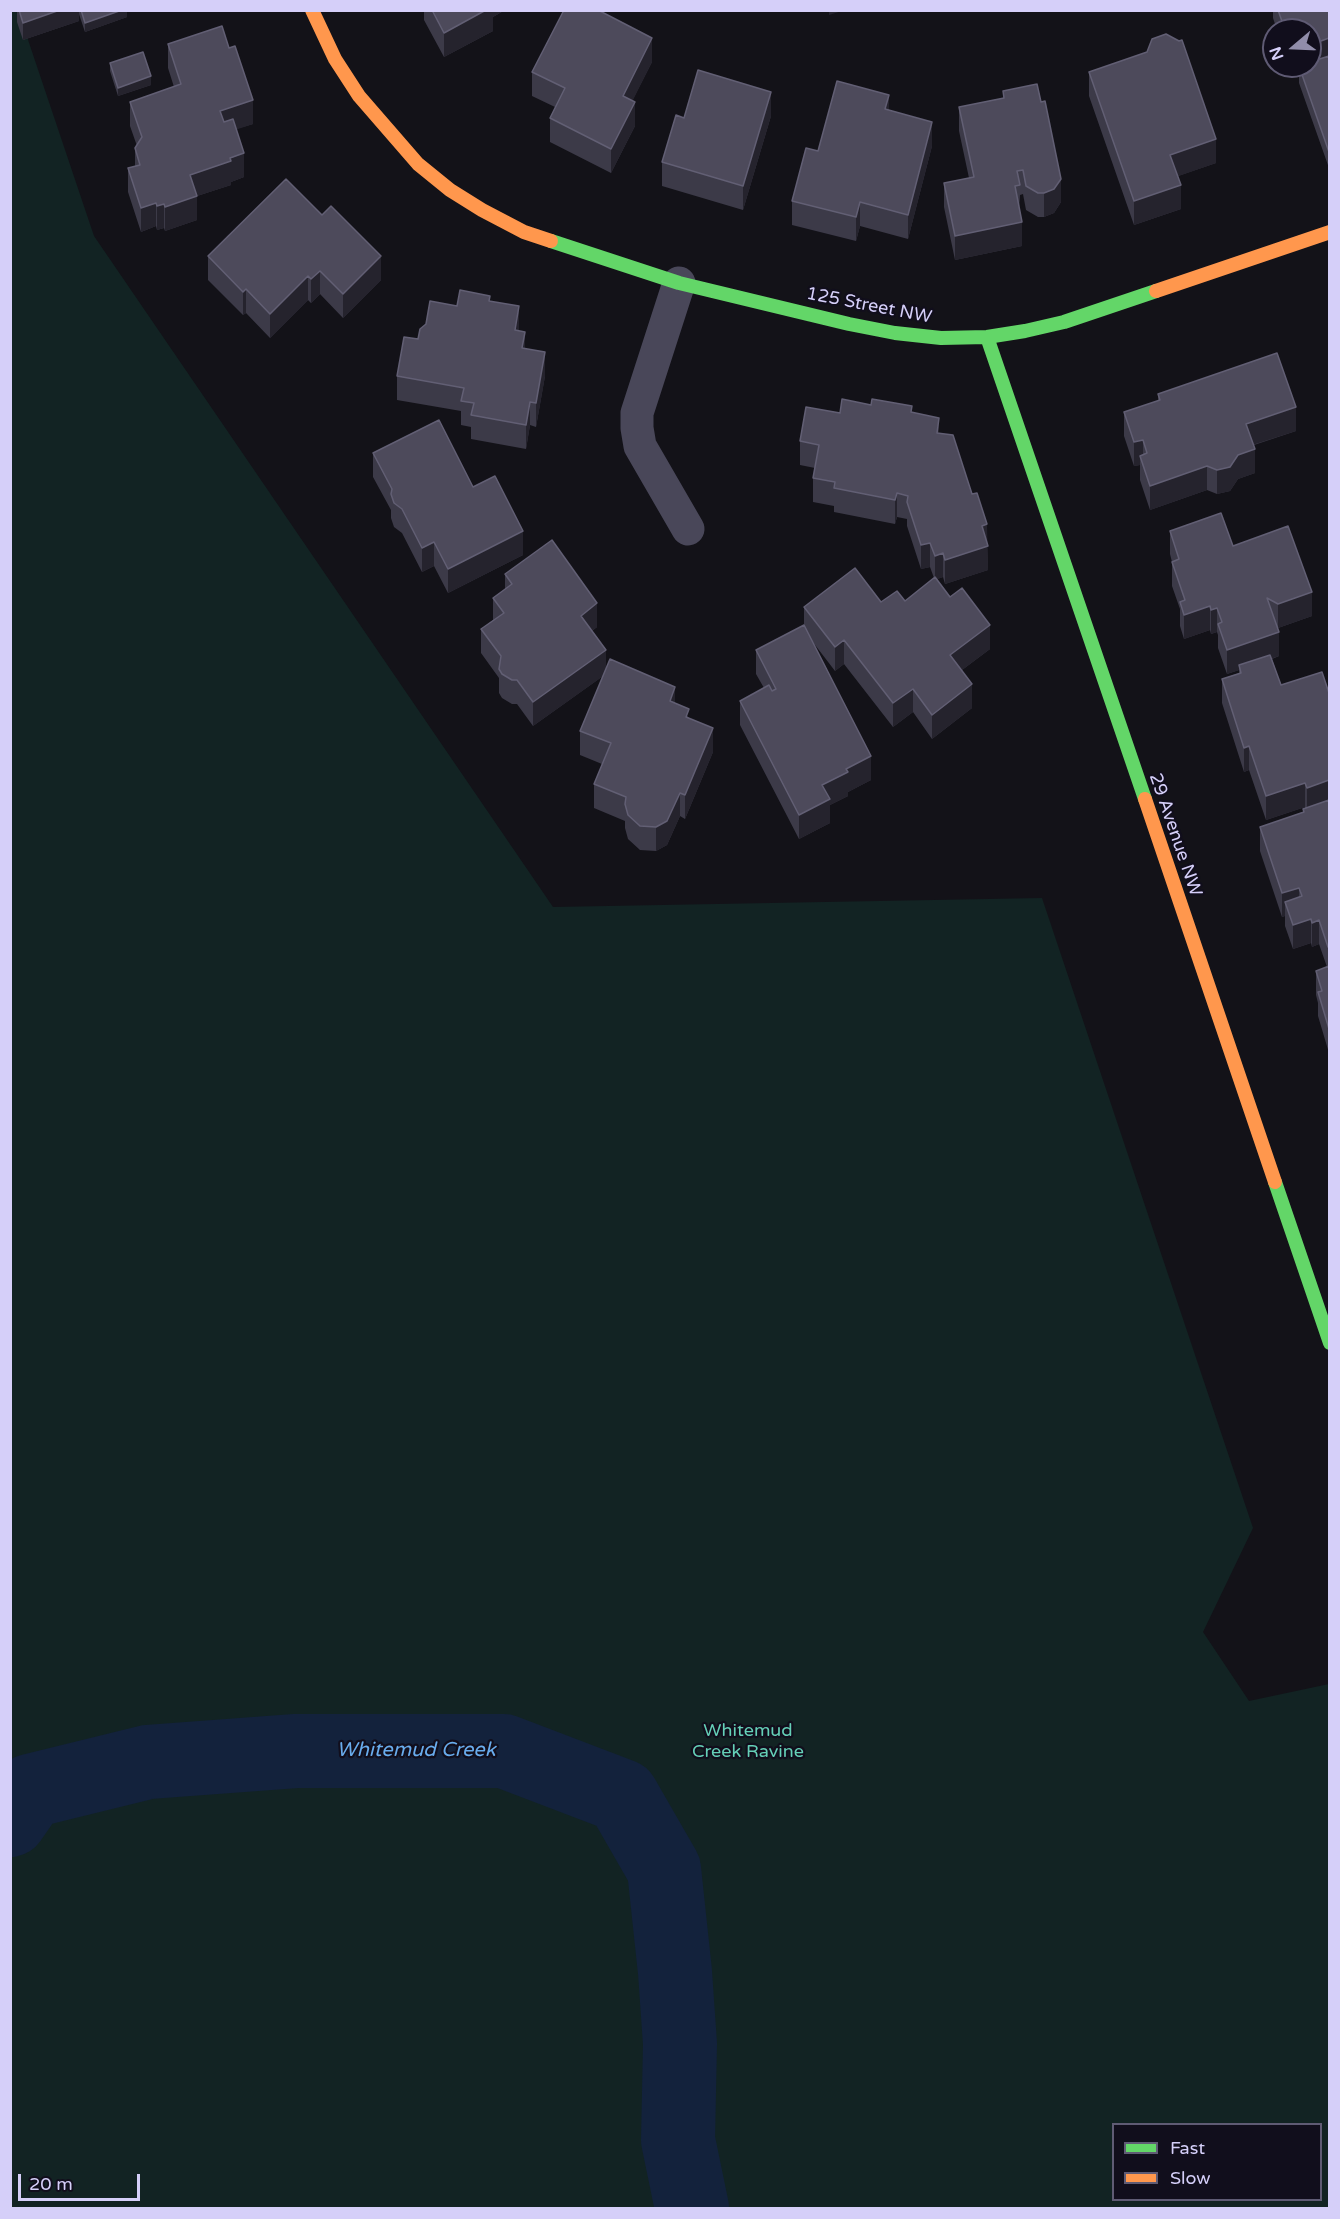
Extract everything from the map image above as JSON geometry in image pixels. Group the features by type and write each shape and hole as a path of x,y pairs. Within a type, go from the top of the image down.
{"street":[{"name":"125 Street NW","path":"312,10 335,59 359,96 418,164 450,190 524,232 679,283 895,333 941,338 987,337 1064,322 1329,232"},
{"path":"679,283 637,412 637,428 640,446 688,529"},
{"name":"29 Avenue NW","path":"987,337 1329,1343"}],"green space":[{"name":"Whitemud Creek Ravine","path":"18,10 94,236 553,907 1042,898 1253,1528 1203,1632 1249,1701 1329,1684 1330,2208 11,2208 10,11"}],"building":[{"path":"19,10 60,10 23,23"},
{"path":"81,10 122,10 85,23"},
{"path":"432,10 486,10 444,33"},
{"path":"564,10 598,10 652,38 623,96 635,102 611,149 550,118 565,88 532,72"},
{"path":"1278,10 1329,10 1329,38 1322,41 1322,18 1281,18"},
{"path":"222,26 229,48 235,46 253,100 220,111 224,122 233,119 244,153 230,158 231,161 190,175 197,196 165,207 164,204 157,206 156,203 141,208 128,168 140,165 135,148 142,137 130,102 181,84 168,44"},
{"path":"1166,34 1179,41 1182,40 1216,139 1170,155 1181,185 1134,201 1089,72 1147,52 1152,39"},
{"path":"143,52 151,76 118,88 110,63"},
{"path":"1329,56 1329,152 1303,78 1322,78 1322,58"},
{"path":"698,70 771,92 743,186 662,162 676,115 684,118"},
{"path":"837,81 889,95 885,109 932,122 908,215 860,202 856,217 792,201 806,148 818,151"},
{"path":"1037,84 1041,102 1045,101 1061,179 1054,189 1038,193 1026,186 1023,170 1017,171 1020,185 1015,186 1022,222 955,236 944,183 974,177 959,107 1004,98 1003,91"},
{"path":"286,179 322,215 331,206 381,256 343,294 320,271 311,279 308,276 270,314 246,289 243,292 208,256"},
{"path":"460,290 490,296 489,301 519,306 515,330 525,332 522,348 545,352 536,403 530,402 526,425 471,415 474,403 461,401 464,388 397,376 404,337 418,339 420,329 426,324 430,301 457,306"},
{"path":"1277,353 1296,407 1246,424 1255,449 1238,455 1230,467 1217,470 1207,466 1150,486 1140,456 1147,453 1143,440 1134,442 1124,412 1160,400 1158,394"},
{"path":"842,399 871,405 872,399 912,406 911,412 939,418 937,433 953,435 972,494 977,493 987,524 982,526 988,546 945,560 943,553 935,556 930,543 921,545 907,502 908,496 897,493 895,500 834,488 835,482 813,478 819,445 800,441 806,407 840,413"},
{"path":"439,420 473,487 495,476 523,531 448,569 434,542 422,548 402,509 394,503 392,489 373,453"},
{"path":"1221,513 1233,546 1288,526 1312,592 1278,604 1267,598 1279,632 1227,650 1218,624 1222,622 1217,608 1211,610 1210,606 1184,615 1180,602 1185,600 1172,562 1179,559 1170,531"},
{"path":"552,540 597,603 581,616 606,650 533,702 517,680 512,680 502,674 499,669 501,656 481,629 504,613 493,598 512,584 505,574"},
{"path":"855,568 881,602 897,591 905,601 935,577 950,597 962,588 990,625 950,655 972,684 932,715 913,689 893,703 844,640 835,647 804,607"},
{"path":"804,625 871,756 846,769 848,772 822,785 830,799 799,815 740,701 769,685 772,691 776,689 756,650"},
{"path":"1270,655 1281,685 1322,672 1329,693 1329,780 1307,788 1305,783 1266,796 1249,746 1244,748 1222,679 1241,673 1239,665"},
{"path":"610,659 675,687 670,701 689,709 686,717 713,728 685,795 680,793 667,821 656,827 640,826 628,815 626,797 594,784 611,743 580,731"},
{"path":"1329,800 1328,947 1319,920 1312,923 1311,919 1293,925 1285,902 1302,896 1299,888 1282,893 1260,827 1304,812 1303,809"},
{"path":"1329,966 1329,1029 1318,992 1322,991 1316,971"}],"waterway":[{"name":"Whitemud Creek","path":"10,1820 30,1791 148,1762 296,1751 504,1751 622,1796 664,1869 680,2044 678,2140 692,2208"}],"traffic: fast":[{"path":"551,241 679,283 849,324 895,333 941,338 987,337 1025,331 1064,322 1156,291"},
{"path":"987,337 1145,799"},
{"path":"1275,1182 1330,1343"}],"traffic: slow":[{"path":"312,10 335,59 359,96 418,164 450,190 482,210 524,232 551,241"},
{"path":"1156,291 1330,232"},
{"path":"1145,799 1275,1182"}]}
